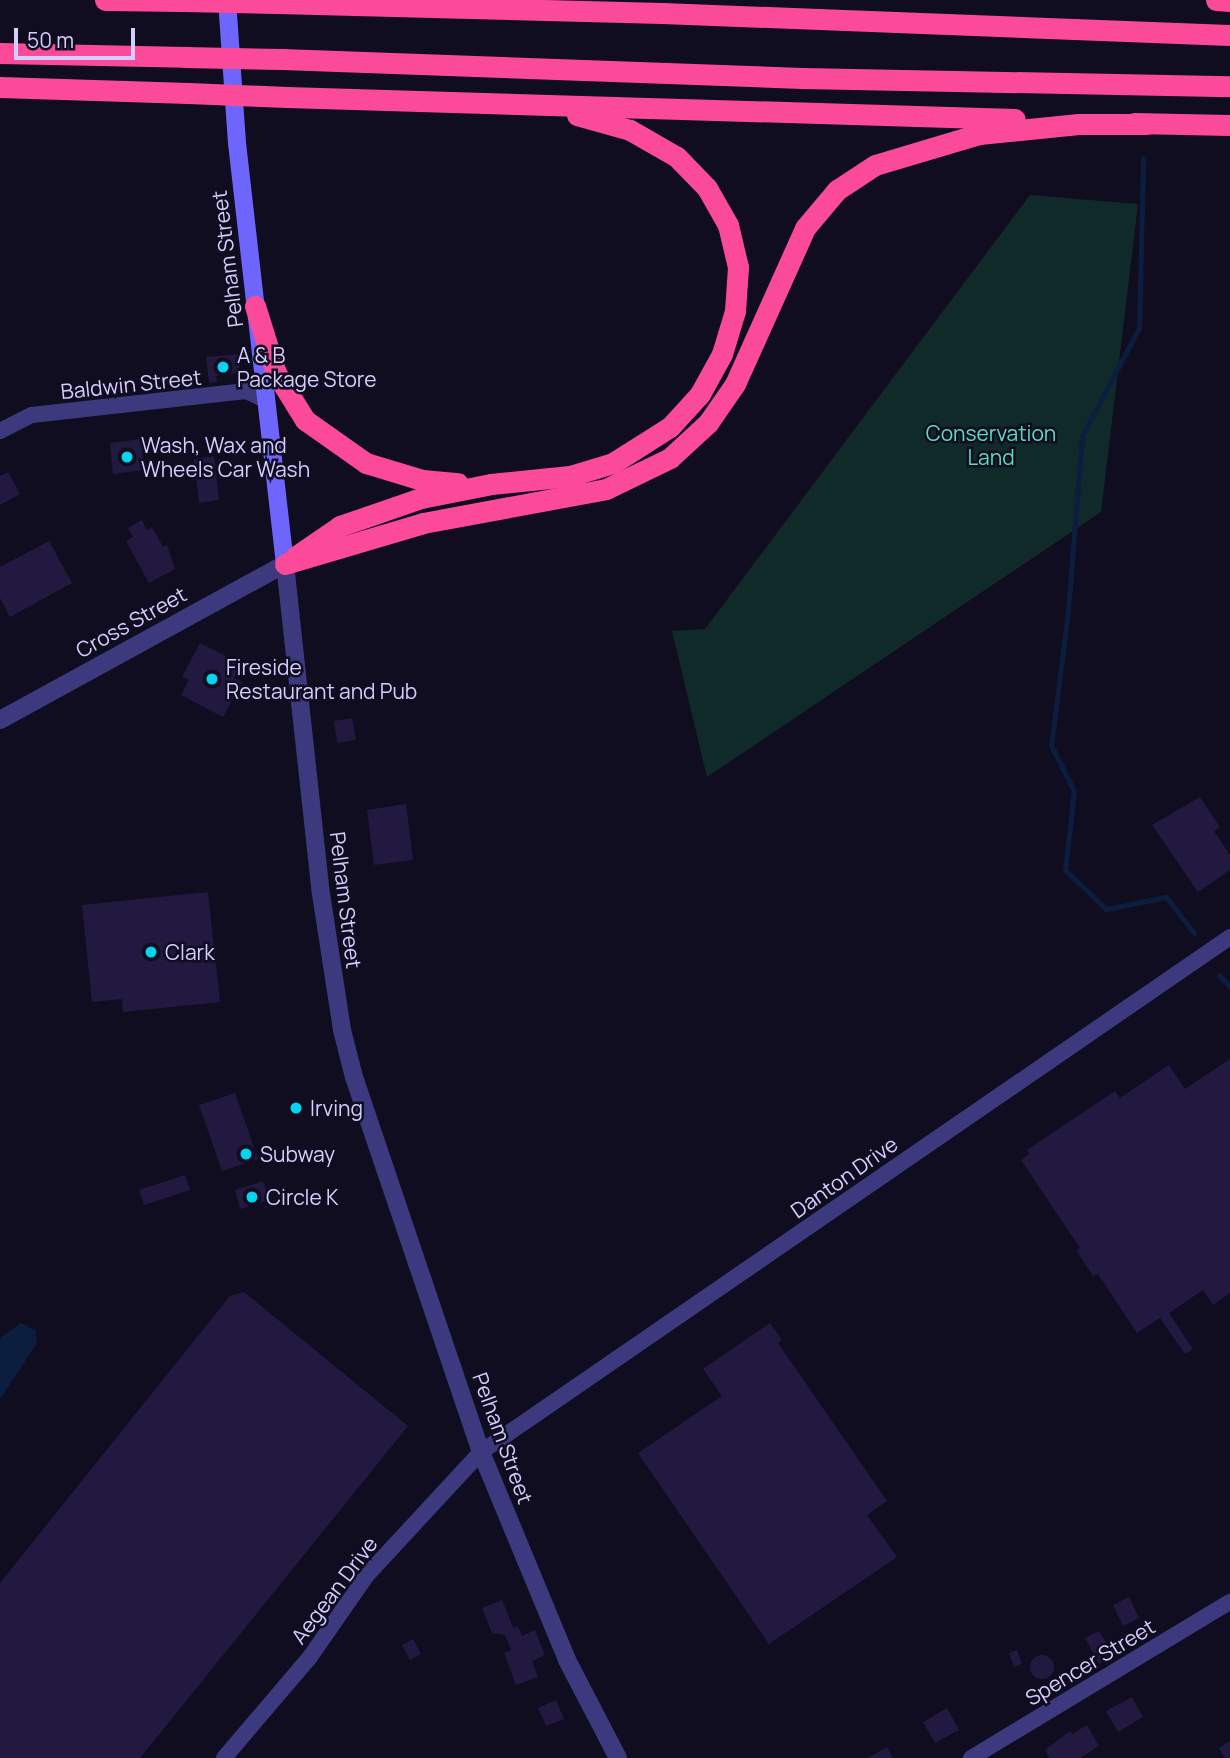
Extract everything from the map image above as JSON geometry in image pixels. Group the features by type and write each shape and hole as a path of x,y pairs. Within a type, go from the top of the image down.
{"highway":[{"path":"105,0 662,13 1230,35"},
{"path":"1216,0 1230,1"},
{"path":"0,53 282,59 802,78 1230,86"},
{"path":"0,87 522,105 724,108 1147,124"},
{"path":"285,564 340,526 421,498 491,484 592,471 634,453 670,427 700,394 722,354 738,288 728,225 707,188 685,164 659,146 600,120 522,105"},
{"path":"285,564 422,523 606,489 670,458 708,423 735,384 806,228 837,190 875,165 979,134 1079,124 1230,125"},
{"path":"255,306 285,391 305,420 339,448 380,468 422,480 491,484"}],"main road":[{"name":"Pelham Street","path":"228,0 237,143 285,564"}],"street":[{"name":"Baldwin Street","path":"0,431 32,415 246,391 267,401"},
{"name":"Cross Street","path":"0,720 285,564"},
{"name":"Pelham Street","path":"285,564 321,894 342,1030 481,1452 567,1660 618,1758"},
{"name":"Danton Drive","path":"481,1452 1230,937"},
{"name":"Aegean Drive","path":"224,1758 310,1657 367,1575 481,1452"},
{"name":"Spencer Street","path":"971,1758 1230,1602"}],"green space":[{"name":"Conservation Land","path":"1030,195 1138,204 1101,512 707,777 672,631 705,629"}],"water":[{"path":"21,1323 35,1330 37,1343 0,1399 0,1338"}],"building":[{"name":"A & B Package Store","path":"239,354 239,373 216,376 217,382 209,383 206,357"},
{"name":"Wash, Wax and Wheels Car Wash","path":"141,439 144,470 113,474 110,443"},
{"path":"214,456 219,500 199,503 194,459"},
{"path":"8,472 20,494 0,505 0,476"},
{"path":"142,520 147,530 152,527 163,547 167,545 175,569 149,583 126,541 133,537 128,528"},
{"path":"49,541 72,583 10,617 0,598 0,567"},
{"name":"Fireside Restaurant and Pub","path":"200,643 242,664 234,678 242,682 223,717 181,695 189,680 182,677"},
{"path":"352,718 356,740 337,743 334,721"},
{"path":"1200,797 1220,827 1214,831 1230,855 1230,870 1198,892 1152,825"},
{"path":"406,804 413,860 374,865 367,810"},
{"name":"Clark","path":"208,892 220,1002 123,1012 122,999 92,1002 82,905"},
{"path":"1230,1059 1230,1293 1213,1305 1203,1290 1169,1313 1193,1349 1185,1354 1160,1318 1137,1333 1098,1274 1093,1276 1076,1250 1080,1248 1021,1160 1029,1154 1027,1150 1115,1091 1120,1098 1169,1065 1185,1089"},
{"name":"Circle K","path":"235,1093 258,1159 222,1171 199,1105"},
{"path":"185,1175 190,1190 144,1205 139,1190"},
{"name":"Circle K","path":"263,1181 269,1200 240,1209 235,1190"},
{"path":"244,1292 408,1426 140,1758 0,1758 0,1583 230,1296"},
{"path":"770,1323 782,1340 778,1343 887,1501 867,1515 897,1557 769,1644 638,1453 722,1396 703,1369"},
{"path":"1129,1597 1139,1618 1123,1626 1113,1605"},
{"path":"502,1600 513,1628 518,1626 522,1636 535,1630 545,1655 532,1661 538,1677 516,1685 504,1653 511,1650 505,1635 492,1633 482,1608"},
{"path":"1099,1631 1115,1656 1099,1664 1085,1638"},
{"path":"413,1639 421,1654 410,1660 402,1645"},
{"path":"1017,1650 1022,1664 1014,1667 1009,1653"},
{"path":"1042,1655 1051,1658 1054,1667 1051,1676 1042,1679 1033,1676 1030,1667 1033,1658"},
{"path":"1132,1697 1143,1717 1118,1732 1106,1711"},
{"path":"556,1700 564,1719 546,1726 538,1708"},
{"path":"947,1708 959,1730 935,1743 923,1722"},
{"path":"1087,1725 1099,1746 1080,1758 1049,1758 1045,1750 1070,1731 1072,1734"},
{"path":"1230,1741 1230,1758 1225,1758 1219,1748"},
{"path":"887,1747 893,1758 868,1758"}],"waterway":[{"path":"1143,158 1139,328 1082,436 1068,611 1051,745 1074,791 1065,870 1106,909 1166,897 1194,933"},
{"path":"1219,975 1230,987"}],"place":[{"name":"A & B Package Store","path":"223,367"},
{"name":"Wash, Wax and Wheels Car Wash","path":"127,457"},
{"name":"Fireside Restaurant and Pub","path":"212,679"},
{"name":"Clark","path":"151,952"},
{"name":"Irving","path":"296,1108"},
{"name":"Subway","path":"246,1154"},
{"name":"Circle K","path":"252,1197"}]}
